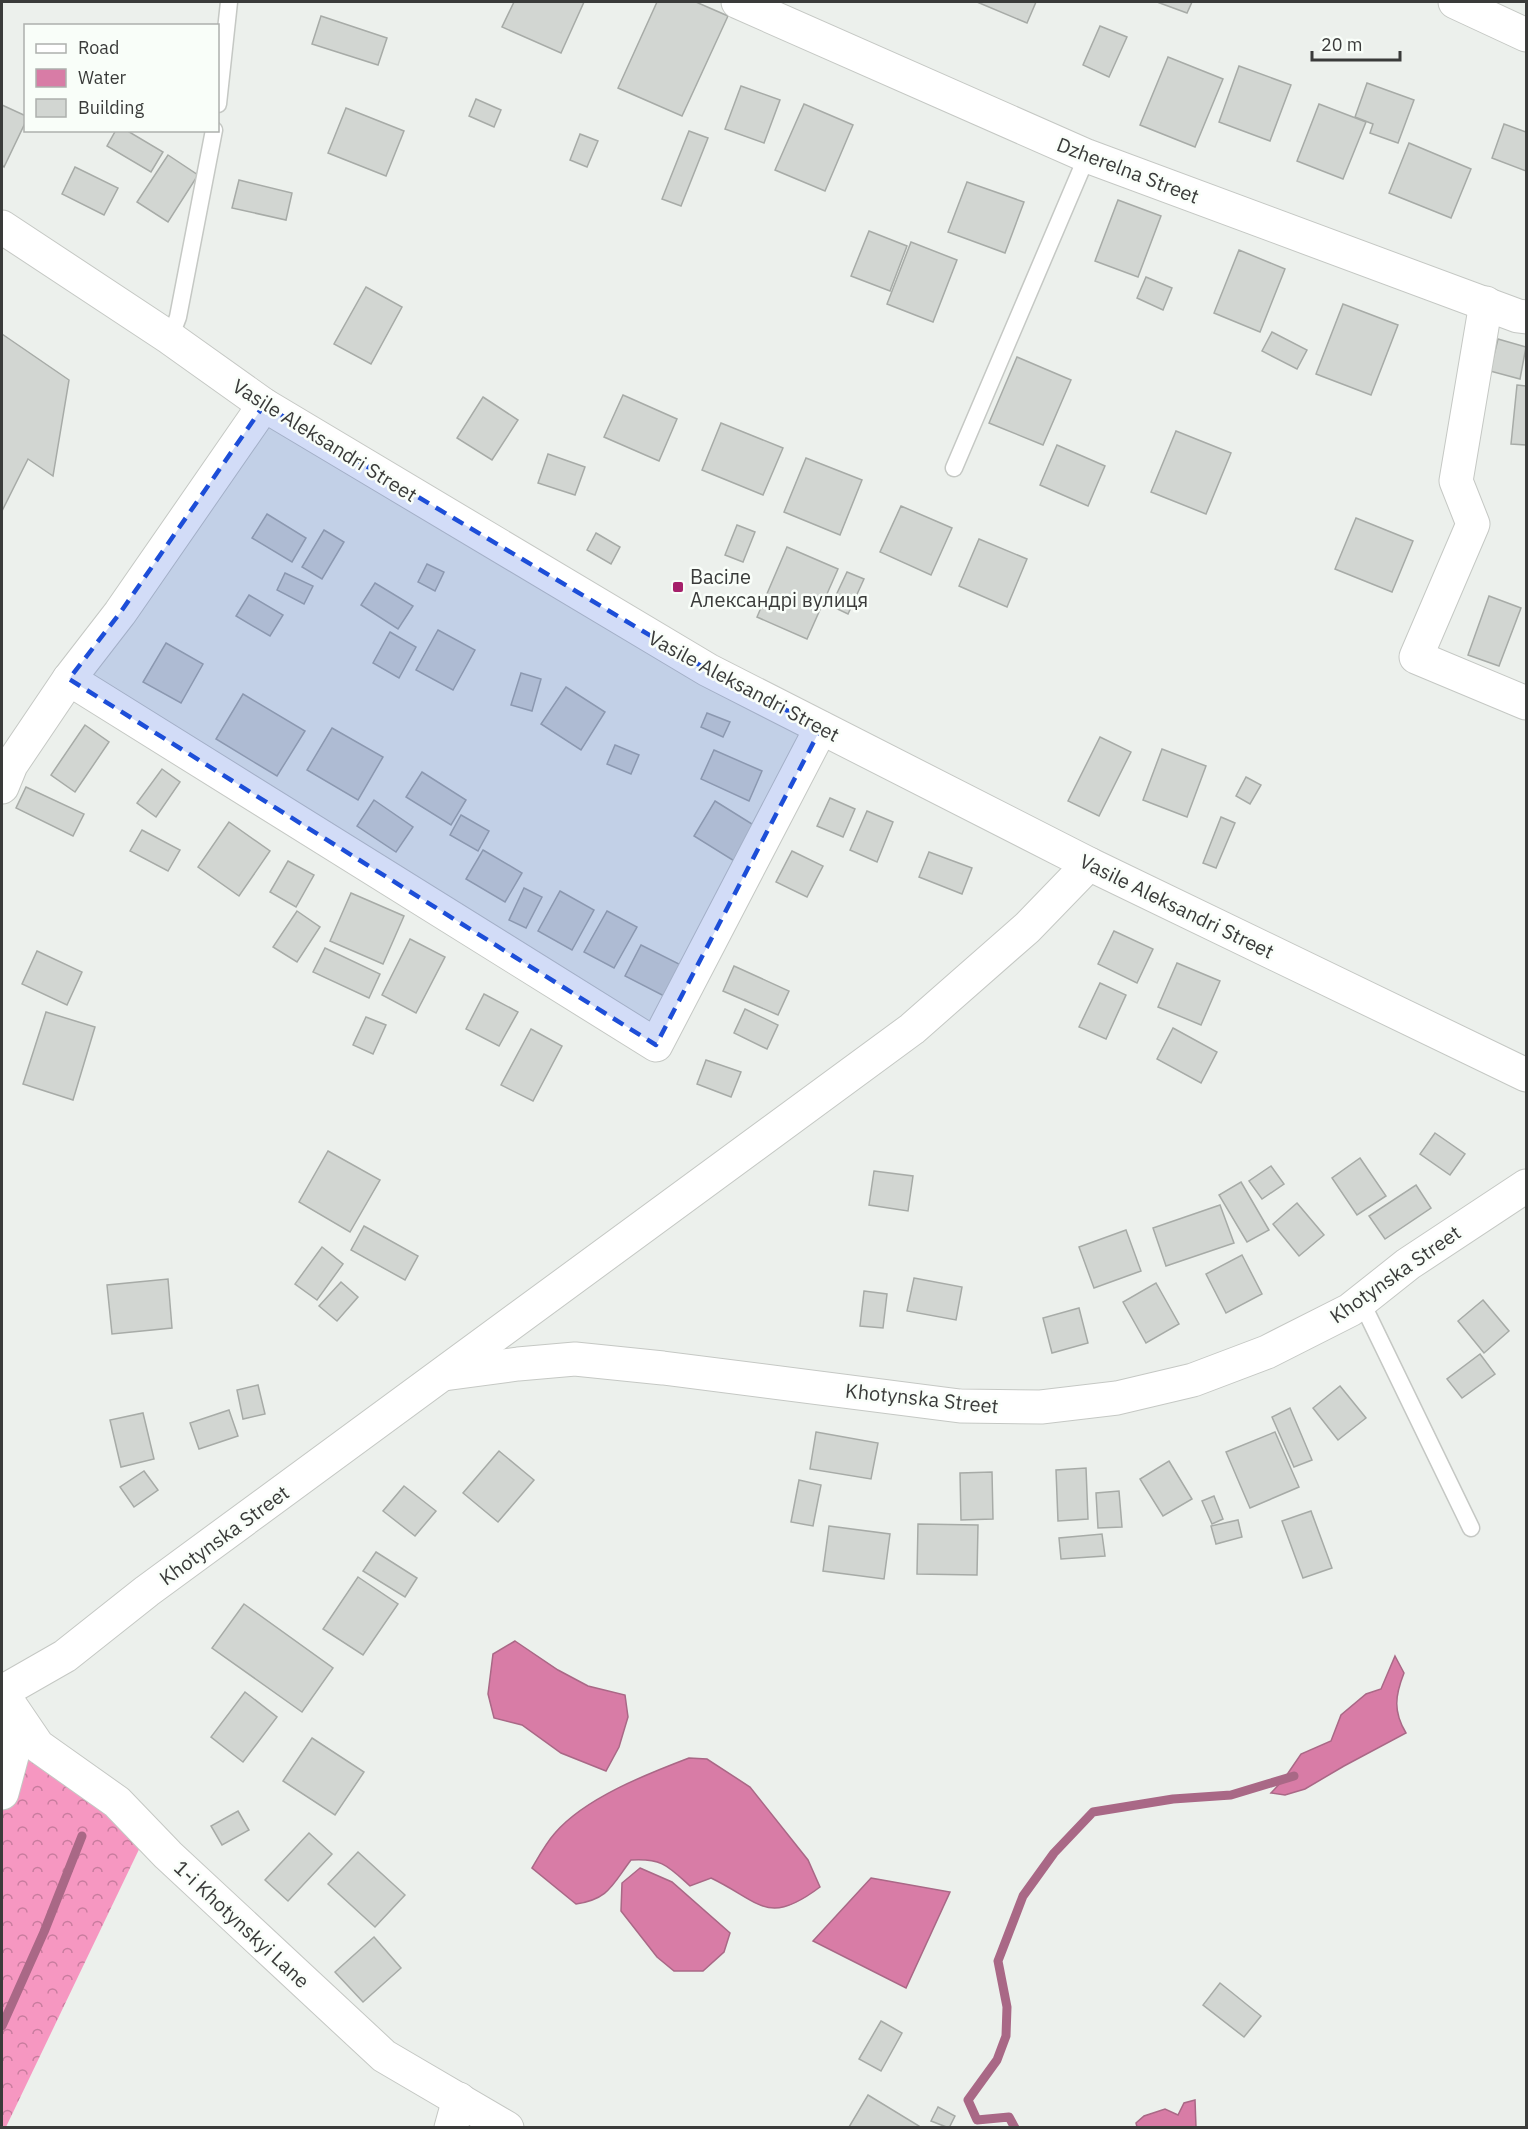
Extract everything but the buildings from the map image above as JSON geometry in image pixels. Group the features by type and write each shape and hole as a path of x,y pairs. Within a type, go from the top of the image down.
{"main road":[{"name":"Dzherelna Street","path":"738,2 1087,156 1518,316 1527,317"},
{"path":"1455,2 1527,35"},
{"name":"Vasile Aleksandri Street","path":"2,227 170,338 264,405 708,670 1089,864 1527,1075"},
{"path":"1486,303 1456,482 1473,524 1416,657 1527,704"},
{"path":"2,788 10,765 69,679 120,613 264,405"},
{"path":"69,679 656,1045 820,728"},
{"name":"Khotynska Street","path":"2,1694 65,1656 147,1591 912,1029 1027,928 1089,864"},
{"name":"Khotynska Street","path":"444,1374 575,1359 960,1406 1041,1407 1117,1398 1193,1380 1267,1352 1350,1310 1408,1264 1527,1186"},
{"path":"2,1694 12,1756 2,1793"},
{"name":"1-i Khotynskyi Lane","path":"2,1694 38,1746 117,1802 168,1854 384,2056 455,2113 507,2127"}],"lane":[{"path":"219,95 229,2"},
{"path":"170,338 178,317 214,132"},
{"path":"954,468 1087,156"},
{"path":"1361,1301 1472,1528"}],"highlighted area":[{"path":"264,405 708,670 821,728 656,1045 69,679 120,613"}],"green space":[{"path":"33,1753 143,1841 6,2127 2,2128 2,1810 14,1772"}],"water":[{"path":"515,1641 558,1670 588,1686 625,1695 628,1717 619,1747 606,1771 561,1753 522,1725 494,1718 488,1694 493,1654"},
{"path":"1395,1656 1404,1673 1399,1689 1397,1710 1406,1733 1305,1789 1285,1795 1271,1793 1301,1754 1331,1741 1341,1715 1366,1694 1381,1689"},
{"path":"689,1758 707,1759 750,1787 808,1860 820,1887 788,1906 775,1908 753,1902 711,1878 690,1886 664,1865 650,1860 631,1860 609,1890 596,1899 576,1904 532,1868 555,1833 583,1809 618,1788"},
{"path":"640,1868 672,1882 730,1933 724,1952 703,1971 674,1971 657,1957 621,1911 622,1883"},
{"path":"871,1878 950,1892 906,1988 813,1941"},
{"path":"1195,2100 1196,2127 1137,2127 1136,2123 1144,2116 1165,2109 1178,2115 1184,2103"}],"waterway":[{"path":"1015,2128 1009,2117 977,2120 968,2100 997,2060 1006,2036 1007,2007 998,1961 1023,1896 1054,1853 1093,1812 1173,1799 1231,1795 1294,1776"},
{"path":"2,2026 44,1932 82,1836"}],"place":[{"name":"Васіле Александрі вулиця","path":"678,587"}]}
